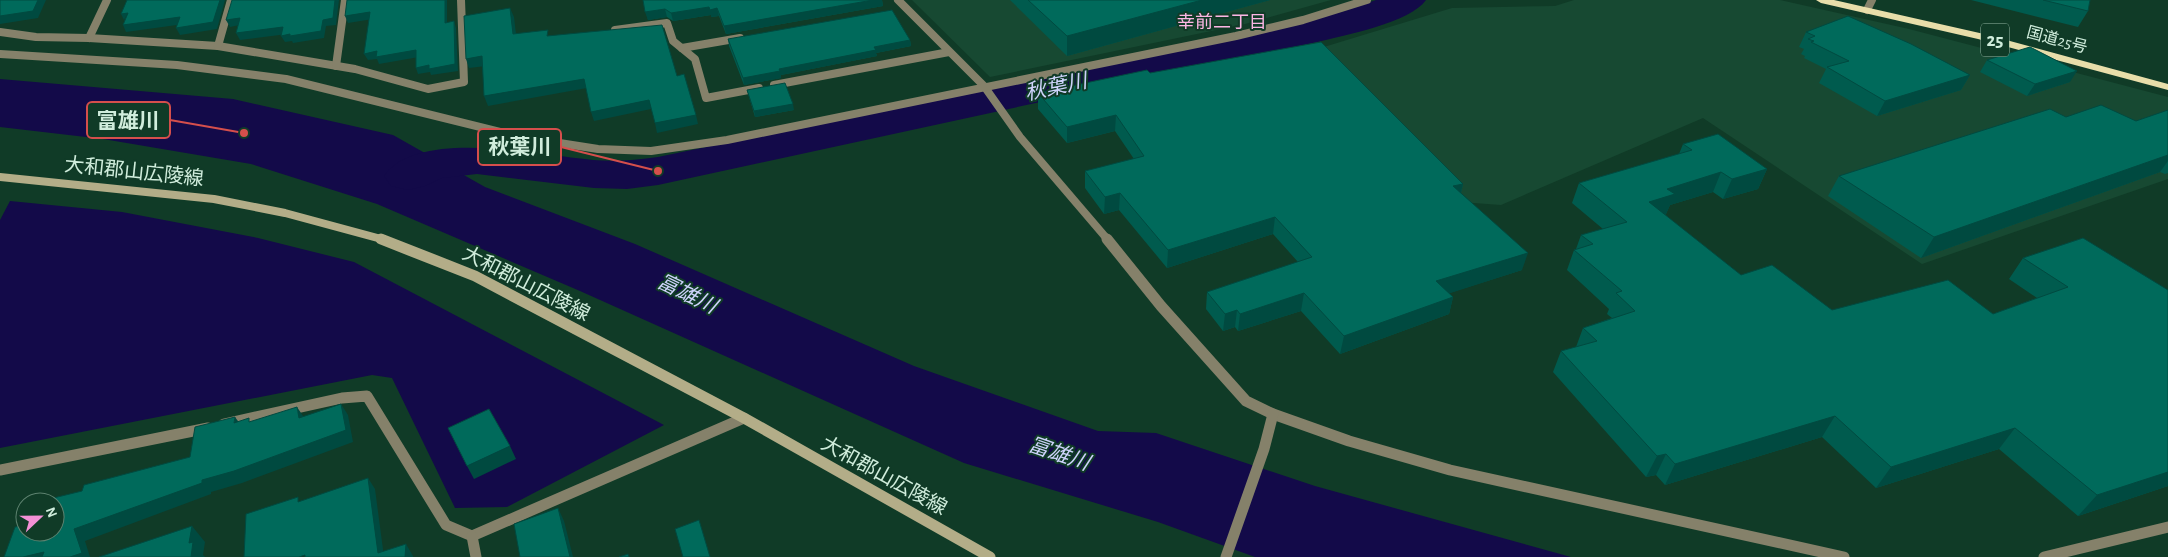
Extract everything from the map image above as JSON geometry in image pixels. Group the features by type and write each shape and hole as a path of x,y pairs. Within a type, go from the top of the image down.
{"highway":[{"name":"国道25号","path":"1821,0 1870,5 2168,87"}],"main road":[{"name":"大和郡山広陵線","path":"0,176 214,199 285,213 384,240 475,276 744,418 990,557"}],"street":[{"path":"89,38 107,0"},
{"path":"218,46 231,0"},
{"path":"336,66 345,0"},
{"path":"0,32 36,37 89,38 218,46 336,66 428,89 464,82 462,0"},
{"path":"898,0 984,86 1002,113 1161,306 1246,401 1273,414 1349,441 1450,470 1844,557"},
{"path":"0,54 169,64 271,77 319,86 521,137 627,151 658,150 701,145 1236,36 1303,20 1367,0"},
{"path":"896,10 906,8"},
{"path":"609,31 667,23 673,41 695,60 706,98 949,52"},
{"path":"682,48 750,36"},
{"path":"0,470 158,439 342,398 367,396 446,526 472,536 744,418"},
{"path":"1226,557 1264,449 1273,414"},
{"path":"2044,557 2168,527"},
{"path":"472,536 476,557"}],"shaded area":[{"path":"912,0 1331,0 1245,24 990,77"},
{"path":"1574,0 1780,0 1909,29 2168,97 2168,179 1922,264 1703,118 1501,205 1460,202 1314,50 1452,8 1555,6"}],"water":[{"path":"0,79 233,99 393,135 485,187 635,244 914,366 1098,431 1156,433 1315,486 1571,557 1255,557 1158,522 964,463 580,291 377,204 251,164 103,139 0,127"},
{"path":"10,201 122,212 258,238 354,262 664,425 507,507 455,508 392,378 372,375 0,448 0,220"}],"building":[{"path":"0,0 38,0 33,11 0,16"},
{"path":"127,0 220,0 213,22 176,28 180,17 123,25 128,13 121,14"},
{"path":"232,0 335,0 333,18 323,20 321,31 281,36 283,27 236,33 240,18 226,20"},
{"path":"347,0 445,0 445,23 454,21 455,64 429,69 429,65 416,68 416,50 376,57 377,51 364,54 370,12 345,16"},
{"path":"643,0 873,0 724,26 717,8 710,10 709,7 671,13 665,9 645,12"},
{"path":"1028,0 1202,0 1067,36"},
{"path":"2043,0 2090,0 2088,11"},
{"path":"510,8 513,34 548,30 547,36 662,25 677,76 684,74 696,115 655,123 649,100 591,112 584,79 484,96 482,56 466,59 464,16"},
{"path":"892,10 910,40 874,47 876,50 743,78 728,39"},
{"path":"1848,16 1911,44 1970,75 1885,101 1827,67 1849,61 1808,39 1815,36 1806,32"},
{"path":"1321,42 1463,184 1453,186 1528,253 1436,281 1453,297 1344,336 1304,293 1240,314 1237,310 1225,314 1207,292 1312,257 1275,217 1168,250 1120,193 1105,197 1085,171 1144,156 1116,115 1067,127 1038,93 1147,70 1150,73"},
{"path":"2030,47 2077,71 2035,84 1987,60"},
{"path":"785,83 793,104 754,111 747,90"},
{"path":"2101,105 2136,121 2168,110 2168,155 1934,237 1839,176 2050,109 2066,117"},
{"path":"1718,134 1767,169 1732,179 1721,172 1667,189 1675,194 1649,202 1741,275 1772,265 1832,310 1948,280 1993,314 2068,287 2023,258 2083,238 2168,290 2168,472 2097,495 2015,428 1891,467 1835,416 1675,464 1666,454 1657,456 1561,351 1597,341 1583,328 1635,311 1616,293 1622,291 1574,250 1593,244 1581,235 1627,222 1579,183 1692,150 1683,144"},
{"path":"341,404 346,430 234,471 202,480 202,483 74,529 82,553 70,557 42,557 44,552 23,557 4,557 15,527 15,542 65,542 65,495 82,491 84,485 190,457 195,427 235,417 234,423 249,418 249,422 297,407 299,418"},
{"path":"489,409 510,446 467,466 448,428"},
{"path":"368,478 378,553 406,544 405,557 305,557 305,555 299,557 244,557 246,514 298,497 298,502"},
{"path":"558,508 570,557 520,557 514,524"},
{"path":"699,520 710,557 683,557 675,529"},
{"path":"192,526 189,543 193,542 191,557 99,557"}],"waterway":[{"name":"秋葉川","path":"408,176 432,165 477,160 594,174 627,175 658,171 1262,43 1354,21 1407,0"}],"place":[{"name":"富雄川","path":"244,133"},
{"name":"秋葉川","path":"658,171"}],"district":[{"name":"幸前二丁目","path":"1222,23"}]}
